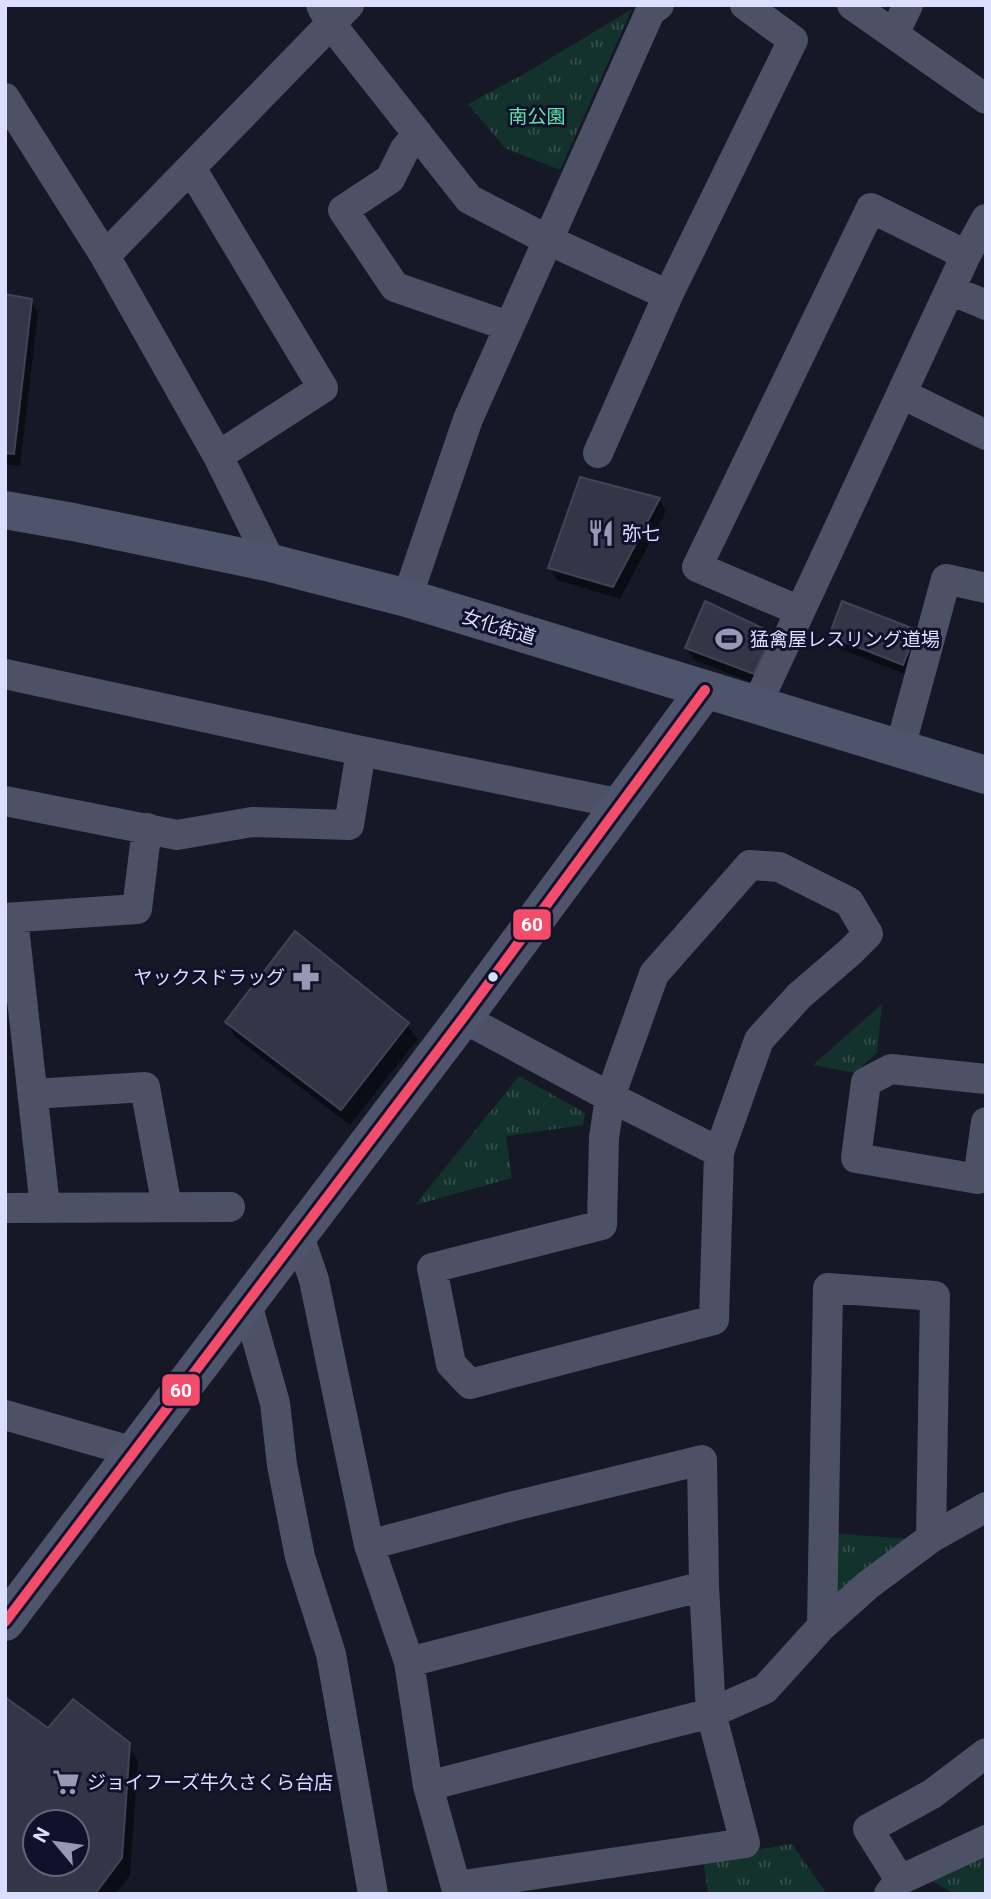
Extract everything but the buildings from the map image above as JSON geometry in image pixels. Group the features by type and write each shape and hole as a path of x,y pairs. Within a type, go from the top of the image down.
{"street":[{"path":"407,598 468,419 649,12 659,5"},
{"path":"598,453 668,295 793,40 745,5"},
{"path":"852,5 986,99"},
{"path":"894,34 908,5"},
{"path":"105,256 191,168 333,11 418,134 469,199 548,240 668,295"},
{"path":"5,98 105,256 218,456 271,563"},
{"path":"418,134 405,149 390,179 343,210 395,287 508,326"},
{"path":"191,168 323,388 218,456"},
{"path":"800,611 697,567 871,208 966,255"},
{"path":"756,706 966,255 986,219"},
{"path":"950,290 986,305"},
{"path":"902,394 986,435"},
{"name":"女化街道","path":"5,510 271,563 407,598 986,775"},
{"path":"900,748 946,579 986,588"},
{"path":"5,674 622,804"},
{"path":"5,1622 463,1018 705,690"},
{"path":"5,801 177,835 252,822 349,825 361,751"},
{"path":"46,1207 9,918 137,909 147,828"},
{"path":"750,865 779,867 849,902 867,934 799,996 759,1040 719,1152 714,1320 470,1384 451,1364 432,1268 602,1225 604,1138 610,1097 654,974 750,865"},
{"path":"463,1018 719,1152"},
{"path":"986,1079 891,1069 866,1082 856,1158 978,1179 986,1122"},
{"path":"33,1094 145,1087 167,1207"},
{"path":"5,1208 230,1207"},
{"path":"299,1236 314,1280 369,1545 409,1662 428,1786 457,1890 745,1843 711,1713 704,1586 702,1460 369,1545"},
{"path":"822,1626 828,1288 935,1296 931,1538"},
{"path":"247,1304 275,1403 282,1465 300,1557 331,1654 373,1894"},
{"path":"5,1415 134,1452"},
{"path":"428,1786 711,1713 765,1689 822,1626 868,1585 931,1538 986,1507"},
{"path":"409,1662 704,1586"},
{"path":"986,1753 932,1794 868,1829 894,1887 986,1840"}],"green space":[{"name":"南公園","path":"632,9 560,170 505,148 468,104 524,74"},
{"path":"882,1004 877,1053 855,1073 813,1065"},
{"path":"519,1076 585,1113 583,1125 506,1136 512,1178 415,1205"},
{"path":"831,1533 910,1539 840,1597 828,1594"},
{"path":"792,1844 827,1894 708,1894 703,1858"},
{"path":"986,1855 986,1894 954,1894 929,1879"}],"transit line":[{"name":"60","path":"5,1622 463,1018 705,690"}],"place":[{"name":"弥七","path":"601,533"},
{"name":"猛禽屋レスリング道場","path":"729,639"},
{"name":"ヤックスドラッグ","path":"306,977"},
{"name":"ジョイフーズ牛久さくら台店","path":"66,1782"}]}
